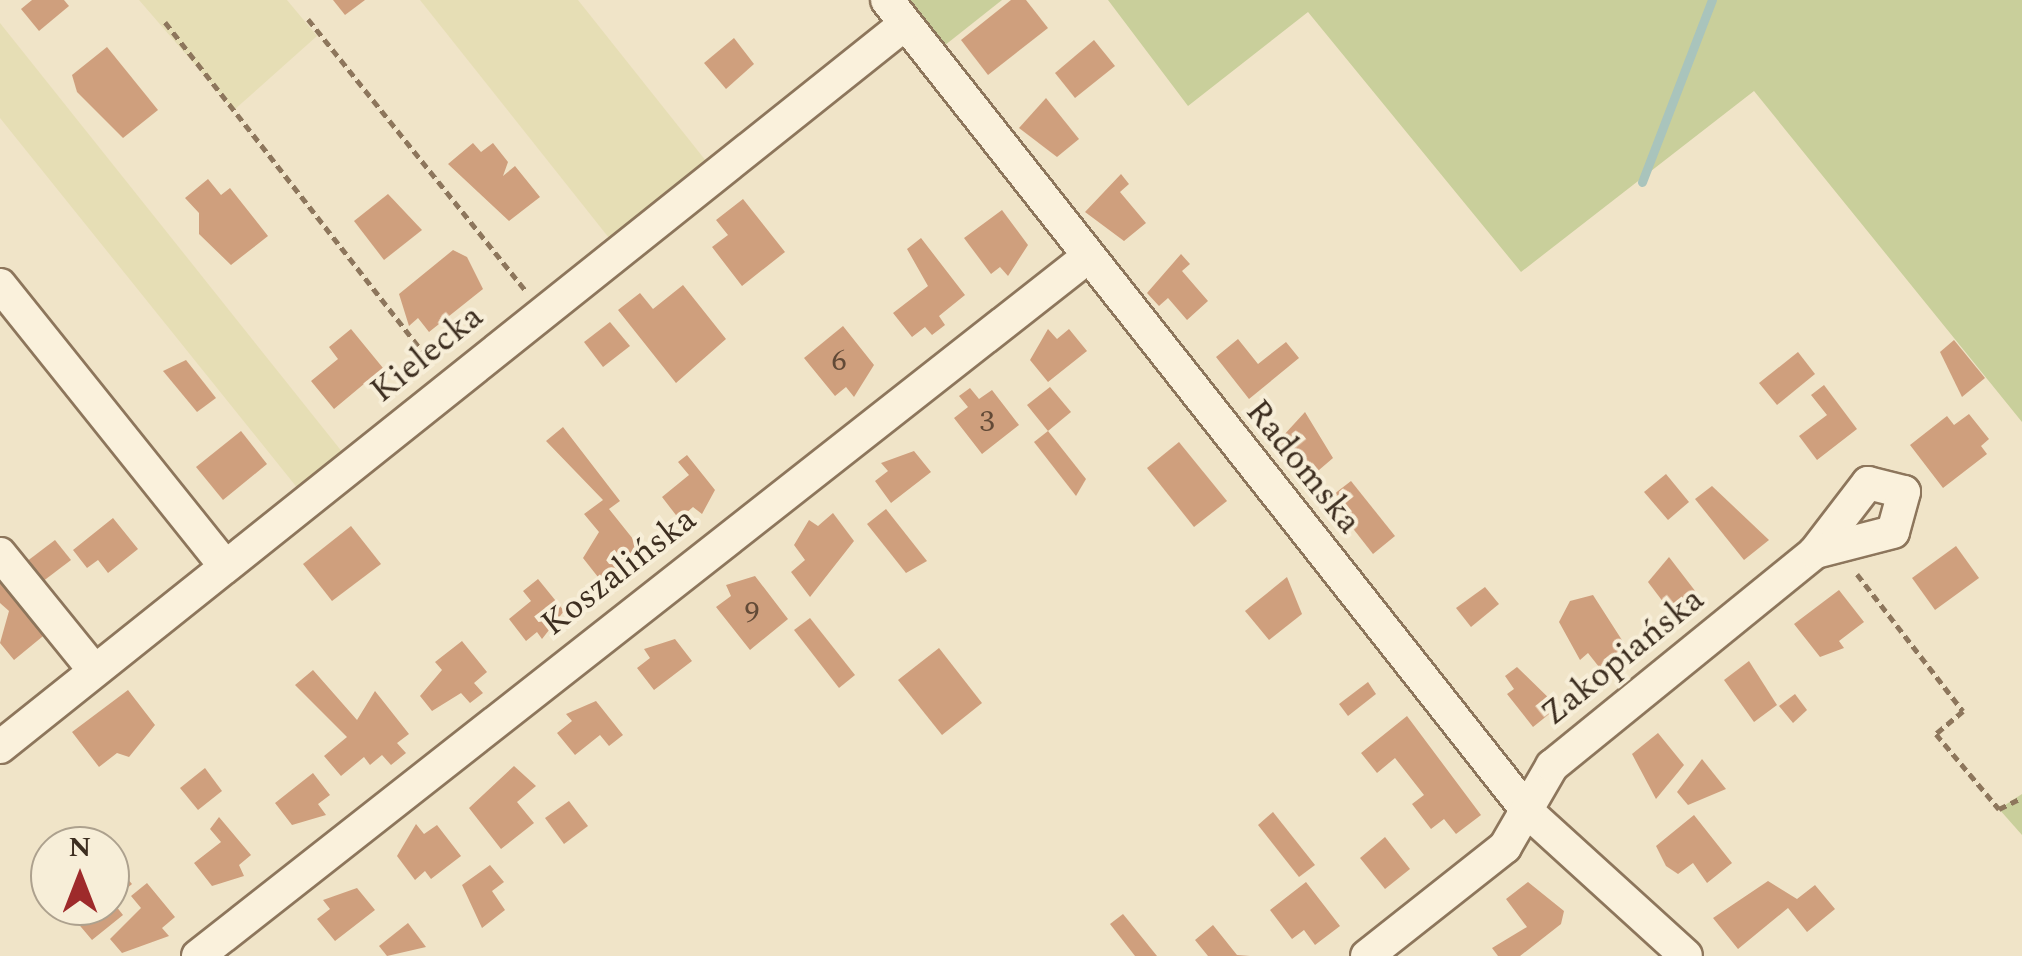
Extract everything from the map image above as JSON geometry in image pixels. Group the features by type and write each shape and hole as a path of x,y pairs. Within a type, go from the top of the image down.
{"street":[{"name":"Radomska","path":"896,12 1085,258 1528,813 1686,956"},
{"name":"Kielecka","path":"0,747 543,313 896,12"},
{"name":"Koszalińska","path":"200,952 1085,258"},
{"path":"0,285 225,566"},
{"name":"Zakopiańska","path":"1366,956 1505,847 1552,766 1826,550"},
{"path":"0,554 94,670"}],"path":[{"path":"308,20 543,313"},
{"path":"165,22 450,386"},
{"path":"1826,550 1964,712 1936,734 1999,809 2022,798"}],"shaded area":[{"path":"139,0 287,0 317,36 234,110"},
{"path":"420,0 578,0 710,166 613,243"},
{"path":"0,23 347,458 303,495 0,118"}],"green space":[{"path":"887,0 1002,0 930,57"},
{"path":"1108,0 2022,0 2022,422 1754,91 1521,272 1308,12 1188,106"},
{"path":"2022,794 2022,835 1999,809"}],"building":[{"path":"32,0 64,0 69,6 39,31 21,9"},
{"path":"333,0 365,0 345,15"},
{"path":"1011,0 1026,0 1048,28 988,75 961,40"},
{"path":"734,38 754,64 726,89 704,63"},
{"path":"1094,40 1115,66 1075,98 1055,73"},
{"path":"107,47 158,110 123,138 77,92 72,75"},
{"path":"1046,98 1079,139 1057,157 1019,128"},
{"path":"473,143 481,152 493,143 508,162 503,176 515,166 540,197 509,221 448,164"},
{"path":"1121,174 1129,184 1120,192 1146,223 1124,241 1085,212"},
{"path":"208,179 221,195 230,188 268,236 231,265 199,234 199,213 185,198"},
{"path":"388,194 422,230 384,260 354,221"},
{"path":"743,199 785,252 742,286 712,247 728,235 716,220"},
{"path":"1002,210 1028,245 1008,276 1000,267 991,274 964,238"},
{"path":"921,238 965,295 939,316 945,325 932,335 925,327 912,337 893,313 928,286 907,249"},
{"path":"453,250 467,257 483,289 429,332 418,318 409,326 399,294"},
{"path":"1181,254 1190,264 1182,271 1208,301 1187,320 1168,298 1159,306 1147,293"},
{"path":"683,285 726,339 676,383 618,310 640,293 653,309"},
{"path":"610,322 630,346 603,367 584,342"},
{"path":"843,326 874,365 854,397 846,387 835,396 804,358"},
{"path":"351,329 383,368 334,409 311,381 338,359 329,347"},
{"path":"1048,329 1057,339 1069,329 1087,351 1048,382 1030,360"},
{"path":"1238,339 1258,364 1286,342 1299,358 1249,399 1216,357"},
{"path":"1954,340 1985,378 1962,397 1940,352"},
{"path":"1798,352 1815,374 1777,405 1759,383"},
{"path":"186,360 216,398 197,412 163,371"},
{"path":"1824,385 1857,429 1817,460 1799,436 1827,415 1811,395"},
{"path":"1050,387 1071,412 1048,431 1027,405"},
{"path":"970,388 979,399 992,390 1019,425 982,454 954,418 968,407 959,396"},
{"path":"1305,412 1333,458 1312,476 1295,455 1285,463 1272,448"},
{"path":"1969,414 1989,439 1981,446 1987,454 1943,488 1910,445 1947,416 1954,425"},
{"path":"563,427 620,501 609,509 641,549 629,559 636,569 609,591 583,558 599,532 584,514 603,500 546,441"},
{"path":"241,431 267,464 223,500 196,467"},
{"path":"1048,431 1086,479 1076,496 1034,442"},
{"path":"1179,442 1227,501 1194,527 1147,468"},
{"path":"914,451 931,472 891,503 875,481 888,471 881,463"},
{"path":"687,455 715,490 702,514 693,507 679,519 662,497 689,475 678,462"},
{"path":"1666,474 1689,502 1668,520 1644,492"},
{"path":"1351,481 1395,536 1373,554 1329,498"},
{"path":"1712,486 1769,540 1744,560 1695,499"},
{"path":"886,509 927,561 906,573 867,524"},
{"path":"833,513 854,541 810,597 791,572 805,560 794,545 809,520 818,526"},
{"path":"113,518 138,549 108,573 98,560 87,568 73,550"},
{"path":"351,526 381,564 332,601 303,564"},
{"path":"55,540 71,560 42,582 26,562"},
{"path":"1956,546 1979,578 1935,610 1912,578"},
{"path":"1669,557 1699,596 1673,615 1648,582"},
{"path":"0,572 48,632 14,660 0,643 9,611 0,603"},
{"path":"755,576 788,619 750,650 716,607 731,596 726,585"},
{"path":"1287,577 1302,614 1269,640 1245,611"},
{"path":"538,579 564,611 542,639 537,632 526,641 509,619 531,601 523,591"},
{"path":"1485,587 1499,604 1471,627 1456,608"},
{"path":"1839,590 1864,622 1839,641 1844,648 1820,657 1794,624"},
{"path":"1593,595 1629,651 1603,672 1588,653 1580,660 1559,622 1570,601"},
{"path":"810,618 855,675 839,688 794,630"},
{"path":"675,639 692,661 654,690 637,668 650,658 644,649"},
{"path":"462,641 487,672 474,683 483,693 470,703 461,693 432,711 420,696 442,670 435,662"},
{"path":"939,648 982,703 942,735 898,680"},
{"path":"1749,661 1777,705 1754,722 1724,680"},
{"path":"1517,667 1558,707 1533,727 1507,694 1514,689 1505,676"},
{"path":"313,670 357,720 375,691 409,734 397,743 406,753 391,765 382,755 370,765 364,757 341,776 324,756 347,737 295,685"},
{"path":"1368,682 1376,694 1348,716 1339,704"},
{"path":"128,690 155,725 129,757 117,753 99,767 72,732"},
{"path":"1795,694 1807,710 1793,723 1779,706"},
{"path":"596,701 623,735 609,746 600,735 575,755 557,733 572,721 566,714"},
{"path":"1407,716 1481,815 1456,834 1444,819 1431,829 1412,804 1424,795 1395,758 1377,773 1361,753"},
{"path":"1658,733 1684,765 1656,799 1632,754"},
{"path":"1702,759 1726,789 1688,805 1677,792"},
{"path":"514,766 536,786 517,802 534,823 501,849 469,808"},
{"path":"205,768 222,791 198,810 180,788"},
{"path":"313,773 330,795 318,804 326,815 292,825 275,803"},
{"path":"569,801 588,826 564,844 545,818"},
{"path":"1273,812 1315,865 1299,877 1258,825"},
{"path":"1694,815 1732,863 1707,883 1693,863 1678,874 1666,866 1656,846"},
{"path":"219,817 251,855 239,865 244,876 212,886 194,863 221,842 210,829"},
{"path":"416,824 424,834 437,825 461,856 431,879 425,871 415,880 397,856"},
{"path":"1385,837 1410,869 1385,889 1360,858"},
{"path":"490,865 504,882 492,891 505,910 482,928 462,885"},
{"path":"1768,881 1797,899 1815,885 1835,909 1807,932 1788,908 1738,949 1713,918"},
{"path":"1306,882 1340,926 1315,945 1304,930 1292,939 1270,910"},
{"path":"1528,882 1564,911 1561,924 1520,956 1498,956 1492,948 1527,927 1506,899"},
{"path":"147,883 175,917 162,928 169,936 122,953 110,939 123,926 130,926 130,919 141,908 131,896"},
{"path":"357,888 375,910 335,941 317,919 330,909 323,900"},
{"path":"1123,914 1157,956 1135,956 1110,924"},
{"path":"408,923 426,947 387,956 379,946"},
{"path":"1213,925 1237,955 1250,956 1208,956 1195,940"},
{"path":"80,926 109,926 92,940"}],"waterway":[{"path":"1642,182 1712,0"}]}
